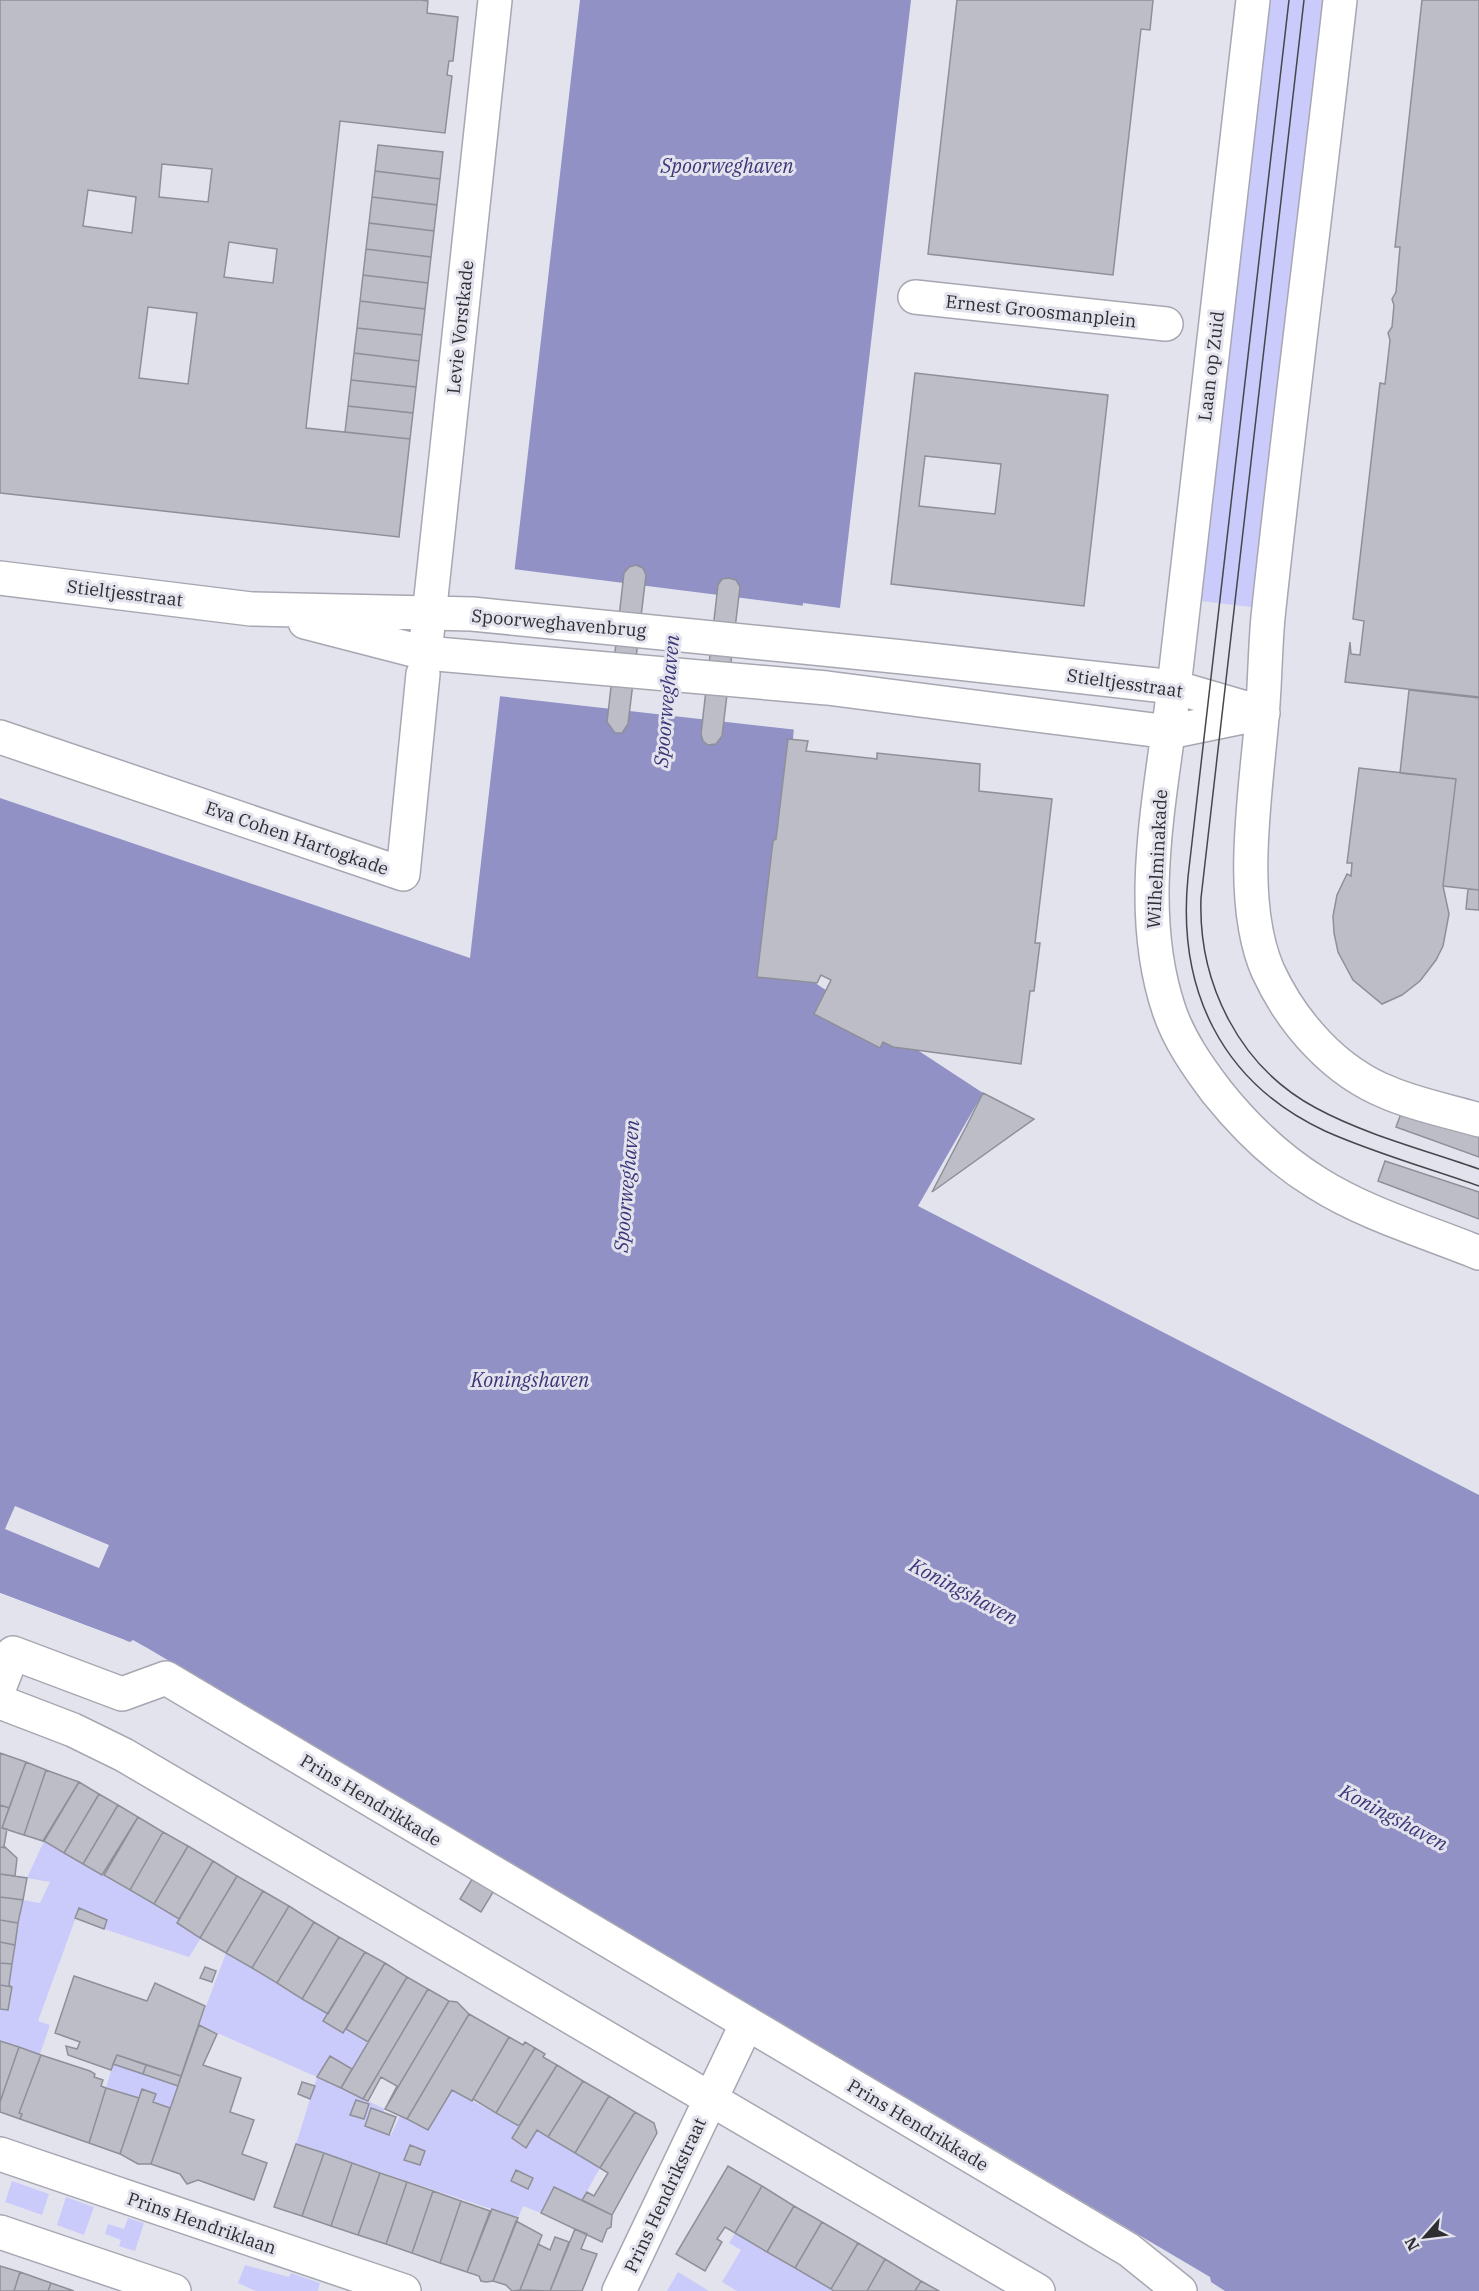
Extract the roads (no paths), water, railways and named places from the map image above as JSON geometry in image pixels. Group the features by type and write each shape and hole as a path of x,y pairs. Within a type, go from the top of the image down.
{"street":[{"name":"Levie Vorstkade","path":"424,664 495,0"},
{"name":"Laan op Zuid","path":"1169,732 1253,0"},
{"path":"1340,0 1268,617 1253,843 1252,904 1260,947 1272,978 1294,1016 1308,1034 1346,1069 1390,1094 1479,1119"},
{"name":"Ernest Groosmanplein","path":"915,297 1166,324"},
{"name":"Stieltjesstraat","path":"0,578 251,609 428,612"},
{"name":"Stieltjesstraat","path":"251,609 424,664 468,657 827,688 1169,732 1263,713"},
{"name":"Spoorweghavenbrug","path":"428,612 832,649"},
{"name":"Stieltjesstraat","path":"832,649 1174,687 1263,713"},
{"name":"Eva Cohen Hartogkade","path":"0,737 403,874 424,664"},
{"name":"Wilhelminakade","path":"1169,732 1158,811 1154,936 1169,1010 1190,1053 1222,1098 1246,1125 1304,1175 1333,1192 1373,1210 1479,1253"},
{"name":"Prins Hendrikkade","path":"0,1686 13,1653 122,1694 166,1678 1144,2260 1180,2291"},
{"path":"0,1702 73,1730 124,1755 1038,2291"},
{"path":"710,2098 747,2023"},
{"name":"Prins Hendrikstraat","path":"619,2291 710,2098"},
{"name":"Prins Hendriklaan","path":"0,2154 404,2291"},
{"path":"0,2232 174,2291"}],"water":[{"name":"Koningshaven","path":"580,0 911,0 840,608 803,603 777,958 983,1093 918,1206 1479,1495 1479,2291 1225,2291 1211,2282 1210,2277 149,1649 133,1640 130,1642 0,1593 0,798 470,958"}],"tram line":[{"path":"1289,0 1188,877 1186,918 1190,957 1199,993 1213,1027 1233,1058 1258,1086 1289,1111 1344,1139 1479,1186"},
{"path":"1304,0 1201,898 1202,930 1207,961 1228,1020 1245,1046 1265,1070 1289,1091 1335,1118 1479,1169"}],"water label":[{"name":"Spoorweghaven","path":"727,165"},
{"name":"Spoorweghaven","path":"666,701"},
{"name":"Spoorweghaven","path":"626,1186"}]}
